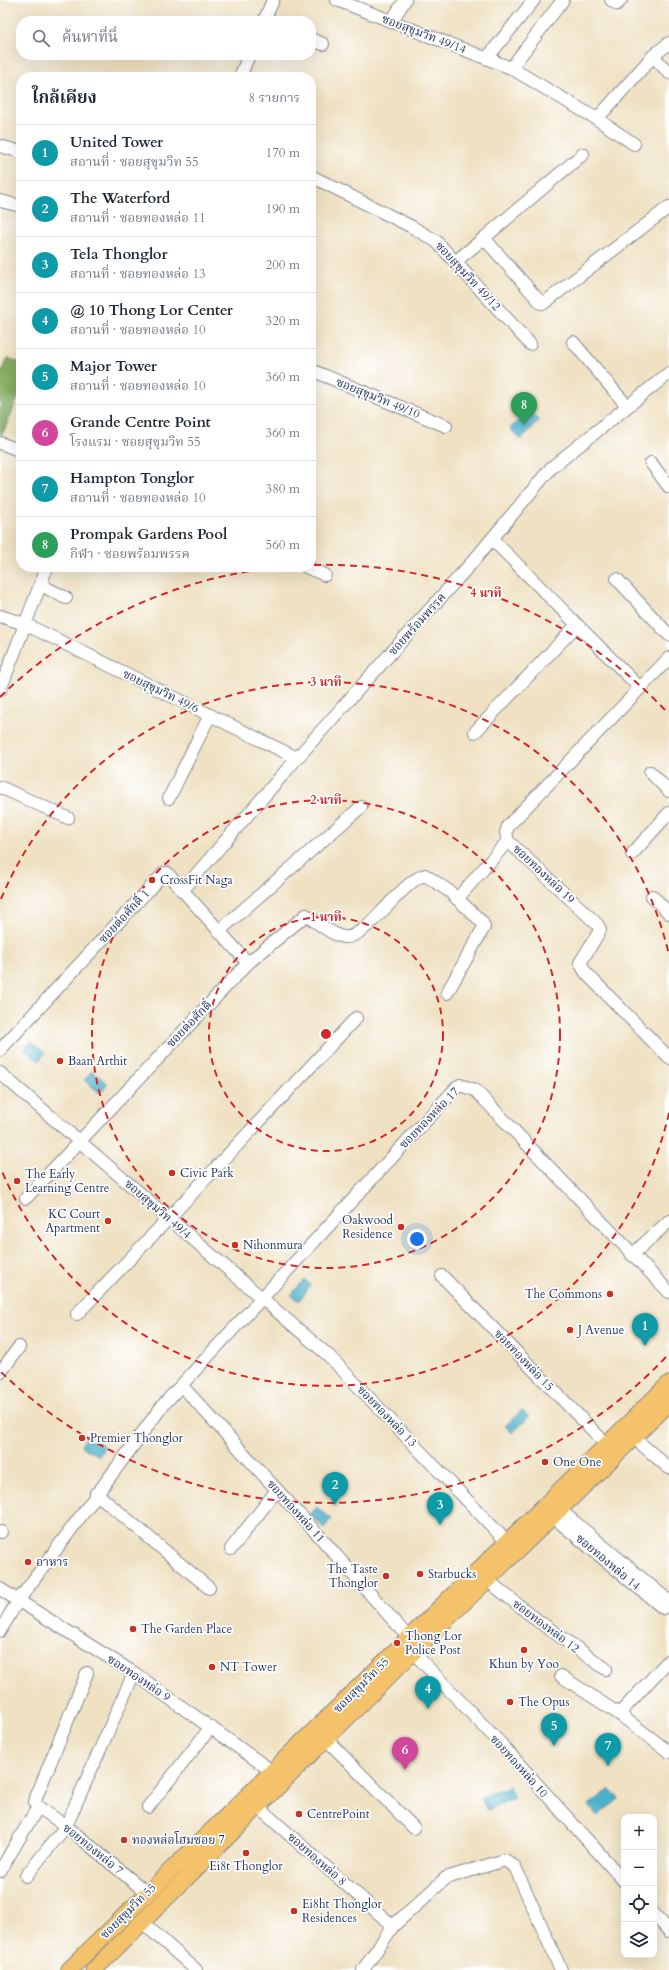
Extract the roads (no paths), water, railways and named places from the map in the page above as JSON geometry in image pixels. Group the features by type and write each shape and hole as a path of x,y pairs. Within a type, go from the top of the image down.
{"main road":[{"name":"ซอยสุขุมวิท 55","path":"69,1970 147,1893 253,1802 278,1778 411,1645 629,1432 669,1384"},
{"name":"ซอยสุขุมวิท 55","path":"629,1432 669,1403"},
{"name":"ซอยสุขุมวิท 55","path":"278,1778 327,1740 411,1645 487,1580 512,1546 555,1513 611,1450"},
{"name":"ซอยสุขุมวิท 55","path":"94,1970 160,1905 253,1802"},
{"path":"147,1893 160,1905"},
{"path":"129,1911 142,1922"}],"street":[{"path":"266,16 273,0"},
{"name":"ซอยสุขุมวิท 49/14","path":"337,0 511,68 597,119 634,144"},
{"path":"391,22 405,0"},
{"path":"487,58 534,0"},
{"path":"511,68 563,0"},
{"path":"611,0 617,4 621,0"},
{"path":"316,41 323,44"},
{"path":"597,119 653,56 669,42"},
{"path":"653,56 669,73"},
{"path":"242,72 247,60"},
{"path":"0,146 16,151"},
{"path":"455,262 583,154"},
{"name":"ซอยสุขุมวิท 49/12","path":"316,178 412,226 436,241 530,344"},
{"path":"0,201 16,205"},
{"path":"484,238 541,303 544,303 669,207"},
{"path":"573,342 627,406"},
{"name":"ซอยสุขุมวิท 49/10","path":"316,372 446,426"},
{"name":"ซอยพร้อมพรรค","path":"182,891 297,758 492,538 551,468 669,373"},
{"path":"0,443 16,449"},
{"path":"652,462 669,487"},
{"path":"492,538 640,688"},
{"path":"316,571 325,575"},
{"path":"0,690 45,572"},
{"path":"618,579 669,635"},
{"path":"41,585 66,598"},
{"name":"ซอยสุขุมวิท 49/6","path":"0,616 25,624 297,758"},
{"path":"476,732 577,625"},
{"name":"ซอยทองหล่อ 19","path":"669,658 508,826 506,833 508,841 597,924 600,929 598,935 583,958 580,964 581,966 586,973 669,1058"},
{"path":"169,798 210,715"},
{"path":"650,772 669,791"},
{"path":"0,787 68,818"},
{"path":"219,931 361,807"},
{"path":"632,854 669,813"},
{"path":"447,993 484,927 482,922 457,899 508,841"},
{"name":"ซอยต่อศักดิ์ 1","path":"0,1050 162,875 167,873 248,963"},
{"name":"ซอยต่อศักดิ์","path":"26,1198 248,963 306,915 324,928 344,938 353,935 385,909 410,883 419,876 425,875 457,899"},
{"path":"652,896 669,912"},
{"path":"77,1314 356,1018"},
{"name":"ซอยสุขุมวิท 49/4","path":"0,1073 262,1298"},
{"name":"ซอยทองหล่อ 17","path":"262,1298 460,1085 475,1090 669,1292"},
{"path":"632,1255 669,1221"},
{"name":"ซอยทองหล่อ 15","path":"442,1276 611,1450"},
{"path":"0,1630 18,1601 96,1493 163,1405 262,1298"},
{"name":"ซอยทองหล่อ 13","path":"262,1298 336,1362 512,1546"},
{"path":"0,1373 19,1347"},
{"name":"ซอยทองหล่อ 11","path":"182,1386 277,1490 411,1645"},
{"path":"629,1432 669,1468"},
{"path":"231,1549 277,1490"},
{"path":"96,1493 209,1588"},
{"path":"555,1513 666,1604"},
{"name":"ซอยทองหล่อ 12","path":"487,1580 537,1620 606,1669"},
{"name":"ซอยทองหล่อ 9","path":"0,1589 134,1673 211,1727 278,1778"},
{"name":"ซอยทองหล่อ 10","path":"411,1645 621,1878"},
{"path":"619,1714 667,1667"},
{"path":"26,1876 66,1826 134,1673"},
{"path":"0,1871 38,1807 36,1802 37,1795 87,1674"},
{"path":"562,1676 619,1714 669,1752"},
{"path":"148,1808 211,1727"},
{"path":"327,1740 414,1828"},
{"name":"ซอยทองหล่อ 8","path":"253,1802 393,1926"},
{"name":"ซอยทองหล่อ 7","path":"38,1807 66,1826 147,1893"},
{"path":"363,1970 393,1926 446,1878 505,1860 515,1867 562,1970"},
{"path":"657,1917 669,1931"},
{"path":"142,1922 196,1970"}],"water":[{"path":"527,410 539,420 521,440 510,429"},
{"path":"31,1041 45,1053 39,1061 24,1049"},
{"path":"92,1071 108,1084 100,1093 84,1080"},
{"path":"304,1280 311,1285 299,1301 291,1295"},
{"path":"522,1410 529,1417 512,1433 505,1426"},
{"path":"87,1435 105,1446 99,1456 81,1446"},
{"path":"317,1507 331,1519 324,1528 310,1515"},
{"path":"509,1786 514,1798 487,1810 481,1798"},
{"path":"610,1789 619,1799 597,1816 589,1805"}],"place":[{"name":"Prompak Gardens Pool","path":"524,425"},
{"name":"CrossFit Naga","path":"152,880"},
{"name":"Baan Arthit","path":"60,1061"},
{"name":"Civic Park","path":"172,1173"},
{"name":"The Early Learning Centre","path":"17,1181"},
{"name":"KC Court Apartment","path":"108,1221"},
{"name":"Oakwood Residence","path":"401,1227"},
{"name":"Nihonmura","path":"235,1245"},
{"name":"The Commons","path":"610,1294"},
{"name":"J Avenue","path":"570,1330"},
{"name":"United Tower","path":"645,1346"},
{"name":"Premier Thonglor","path":"82,1438"},
{"name":"One One","path":"545,1462"},
{"name":"The Waterford","path":"335,1505"},
{"name":"Tela Thonglor","path":"440,1525"},
{"name":"อาหาร","path":"28,1562"},
{"name":"Starbucks","path":"420,1574"},
{"name":"The Taste Thonglor","path":"386,1576"},
{"name":"The Garden Place","path":"133,1629"},
{"name":"Thong Lor Police Post","path":"397,1643"},
{"name":"Khun by Yoo","path":"524,1650"},
{"name":"NT Tower","path":"212,1667"},
{"name":"The Opus","path":"510,1702"},
{"name":"@ 10 Thong Lor Center","path":"428,1709"},
{"name":"Major Tower","path":"554,1746"},
{"name":"Hampton Tonglor","path":"608,1766"},
{"name":"Grande Centre Point","path":"405,1770"},
{"name":"CentrePoint","path":"299,1814"},
{"name":"ทองหล่อโฮมซอย 7","path":"124,1840"},
{"name":"Ei8t Thonglor","path":"246,1853"},
{"name":"Ei8ht Thonglor Residences","path":"294,1911"}]}
